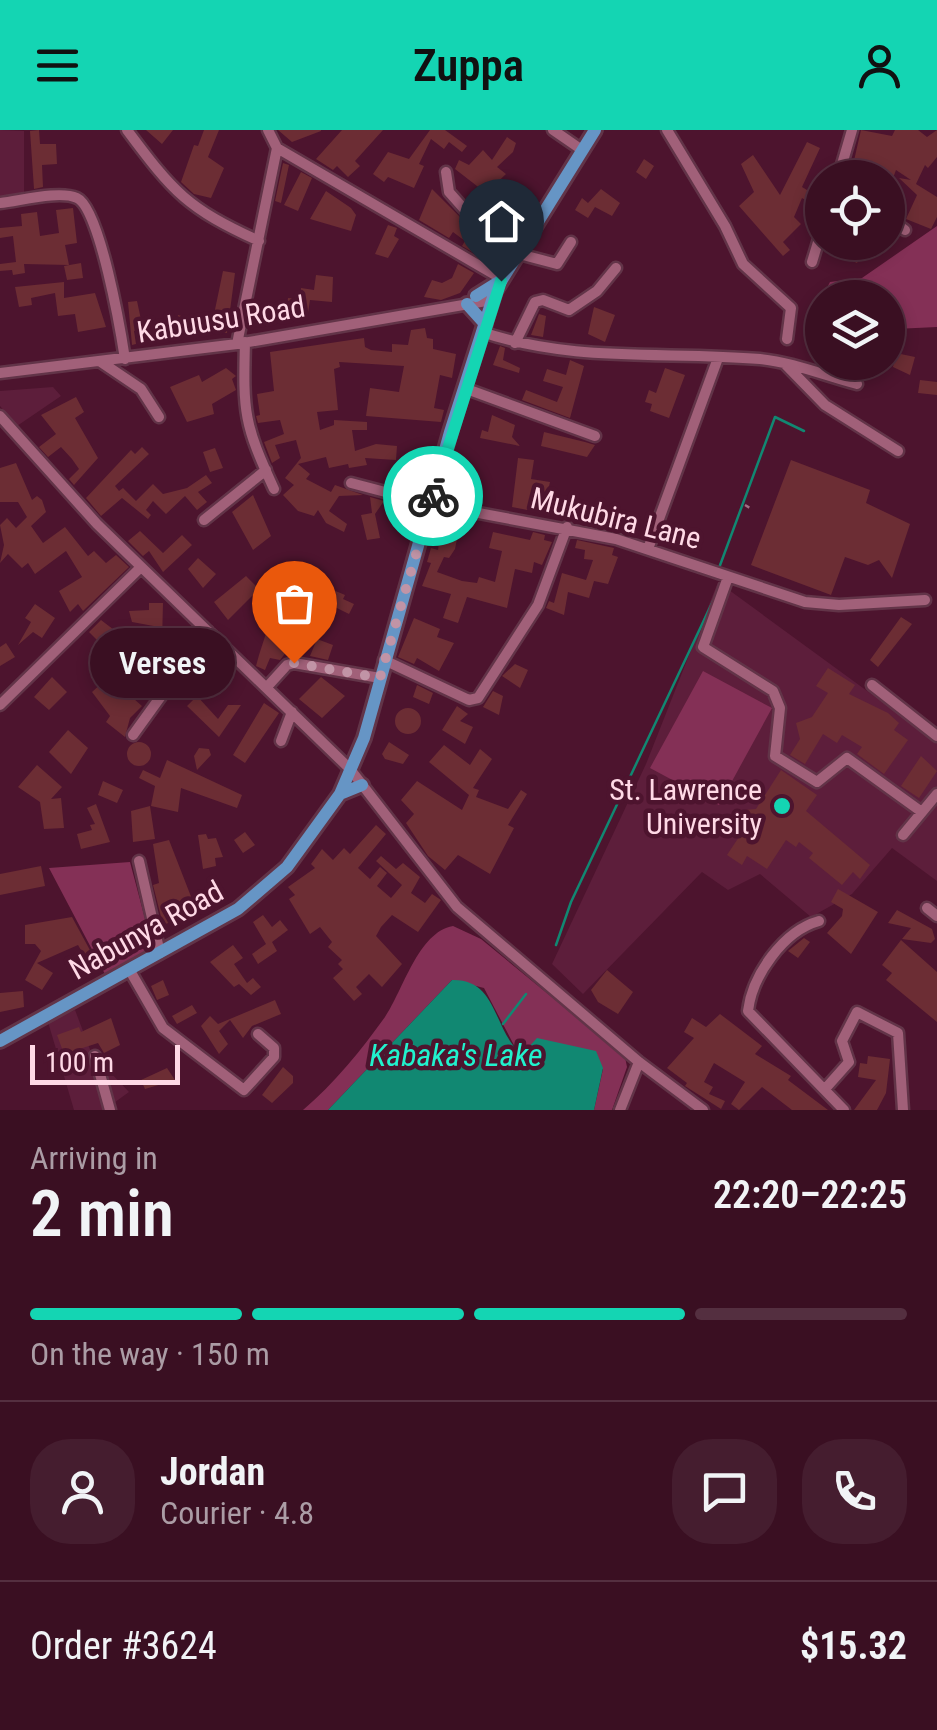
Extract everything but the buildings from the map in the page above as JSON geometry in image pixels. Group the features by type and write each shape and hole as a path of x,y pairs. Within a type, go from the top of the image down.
{"main road":[{"name":"Nabunya Road","path":"0,1041 214,926 258,893 306,844 340,794 380,678 464,388 498,288 595,130"},
{"path":"484,328 471,300 498,288"},
{"path":"340,794 362,785"}],"street":[{"path":"127,130 164,180 192,208 259,241"},
{"path":"268,130 277,148 498,288"},
{"path":"552,130 582,150"},
{"path":"667,130 726,226 742,264 791,308 787,339"},
{"path":"844,160 852,130"},
{"path":"274,488 243,409 241,343 277,148"},
{"path":"446,172 449,192 480,226 492,226 521,252 557,264 571,242"},
{"path":"0,202 74,197 84,204 100,247 125,360"},
{"path":"514,343 535,302 543,300 569,310 596,291 616,268"},
{"name":"Kabuusu Road","path":"0,373 241,343 448,306 498,288"},
{"path":"484,328 514,343 608,356 680,356 785,364 858,384"},
{"path":"648,549 718,358"},
{"path":"100,361 142,389 159,417"},
{"path":"785,364 826,404 898,451"},
{"path":"464,388 594,436"},
{"path":"0,416 141,567 350,769 457,907 639,1062 703,1110"},
{"path":"204,520 266,470"},
{"name":"Mukubira Lane","path":"351,483 430,504 567,527 648,549 805,602 839,606 924,600"},
{"path":"384,660 468,700 478,698 529,622 567,527"},
{"path":"0,706 141,567"},
{"path":"728,577 702,647 773,691 780,708 775,756 818,782 847,758 919,810"},
{"path":"132,735 208,631"},
{"path":"267,687 290,670 330,666 380,678"},
{"path":"872,685 937,736"},
{"path":"281,742 292,712"},
{"path":"903,836 919,810 937,794"},
{"path":"139,861 160,953"},
{"path":"927,908 937,916"},
{"path":"819,921 792,935 760,974 750,991 748,1012 844,1110"},
{"path":"129,970 163,1028 244,1090 274,1057 274,1048 258,1034"},
{"path":"825,1089 849,1062 842,1041 858,1012 898,1033 903,1110"},
{"path":"95,1056 110,1110"},
{"path":"620,1110 639,1062"}],"path":[{"path":"745,505 755,511"}],"shaded area":[{"path":"0,130 24,131 24,195 0,198"},
{"path":"937,226 937,327 905,329 905,280 846,280 862,278 888,260 905,260 905,248"},
{"path":"53,387 61,396 17,426 0,406 0,391"},
{"name":"St. Lawrence University","path":"718,582 937,742 937,881 892,848 852,894 811,917 760,874 728,890 702,872 583,994 552,964 646,764"},
{"path":"703,671 772,708 719,805 650,768"},
{"path":"130,862 153,949 106,976 49,868"},
{"path":"453,926 481,939 625,1057 627,1067 612,1110 594,1110 603,1069 516,1049 484,988 452,980 328,1110 303,1110 337,1078 376,1029 430,939"},
{"path":"75,1010 91,1052 129,1092 111,1105 112,1110 74,1110 48,1022"}],"water":[{"name":"Kabaka's Lake","path":"452,980 477,987 485,995 516,1049 525,1051 537,1038 596,1051 603,1068 594,1110 328,1110"}],"waterway":[{"path":"719,568 775,417 804,431"},
{"path":"556,945 571,902 713,601"},
{"path":"503,1024 526,994"}],"way so far":[{"path":"294,663 330,666 380,678 433,496"}],"place":[{"name":"Verses","path":"294,663"},
{"name":"St. Lawrence University","path":"782,806"}],"route":[{"path":"433,496 450,432 501,281"}]}
